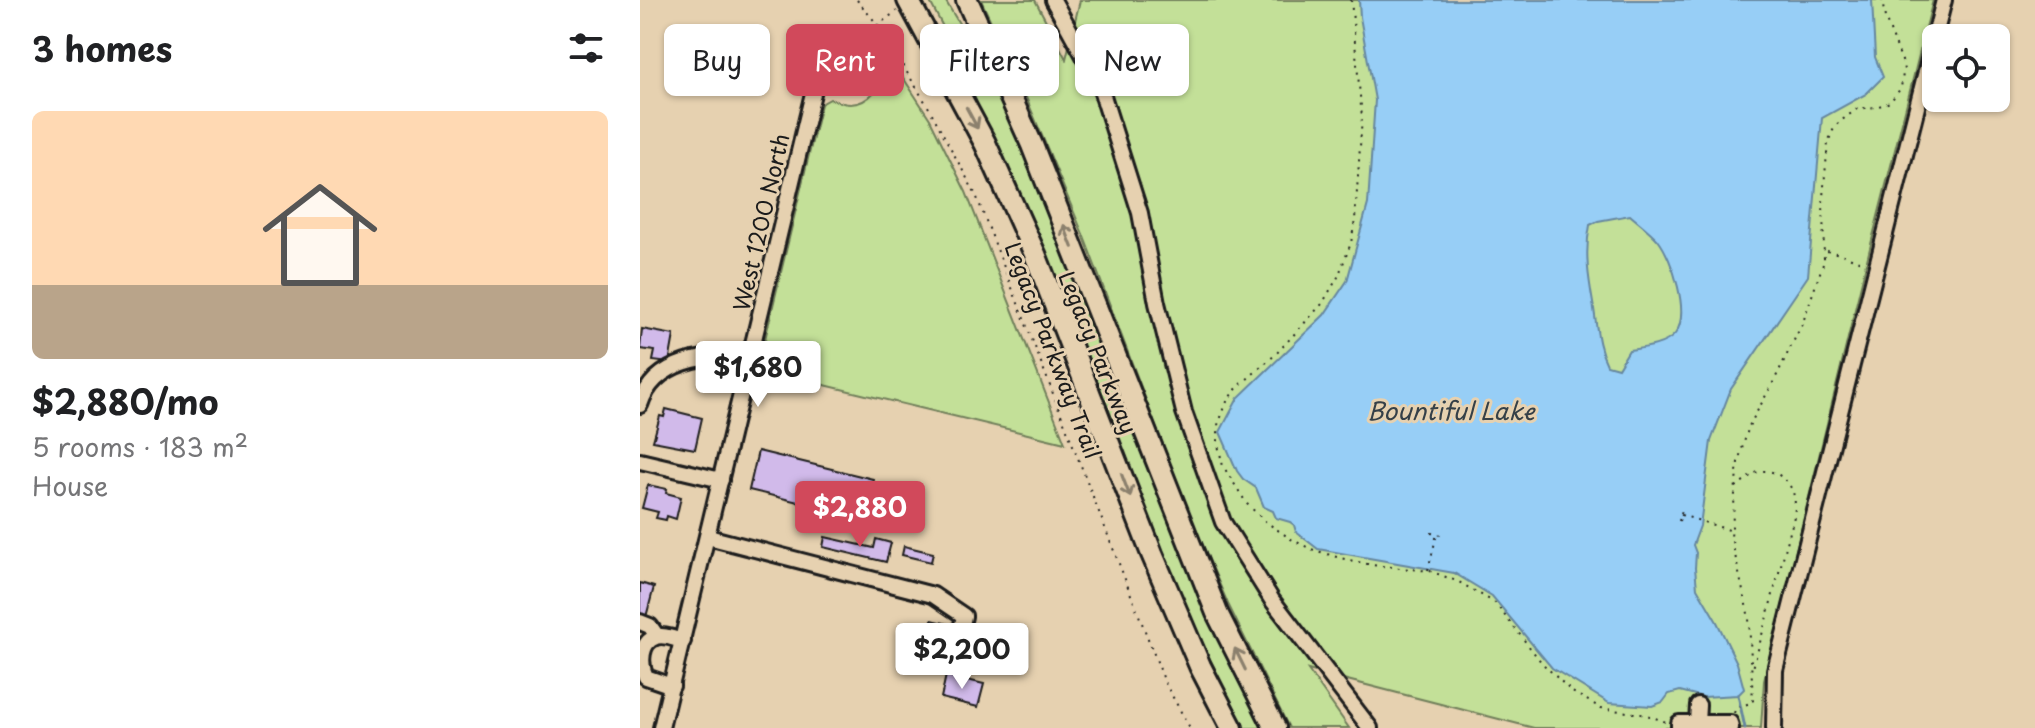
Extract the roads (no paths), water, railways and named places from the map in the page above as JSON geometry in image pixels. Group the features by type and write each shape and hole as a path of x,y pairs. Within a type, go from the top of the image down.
{"highway":[{"name":"Legacy Parkway","path":"967,0 1032,145 1217,613 1275,728"},
{"name":"Legacy Parkway","path":"903,5 985,143 1083,375 1158,568 1200,666 1232,728"}],"street":[{"path":"1053,0 1099,83 1140,213 1157,303 1184,412 1223,522 1272,600 1370,728"},
{"path":"1774,728 1775,670 1944,0"},
{"name":"West 1200 North","path":"661,728 812,96"},
{"path":"640,405 656,378 691,360 725,356 750,361"},
{"path":"640,461 721,480"},
{"path":"708,537 933,595 964,616 962,625"},
{"path":"640,622 650,626 657,636 683,641"},
{"path":"657,636 645,644 641,655 642,669 646,677 672,686"},
{"path":"1697,723 1698,705"},
{"path":"1679,726 1730,723 1731,728"}],"water":[{"name":"Bountiful Lake","path":"1359,0 1872,0 1875,57 1883,77 1866,94 1822,118 1808,276 1731,389 1711,441 1700,526 1693,545 1697,588 1737,663 1744,689 1738,695 1703,697 1680,691 1669,694 1663,702 1652,706 1609,703 1552,668 1492,596 1454,573 1318,549 1296,532 1294,525 1276,518 1273,511 1264,507 1256,488 1237,471 1220,432 1238,398 1324,315 1347,281 1368,204 1375,100","holes":["1630,215 1663,248 1678,286 1681,313 1679,325 1671,338 1654,346 1629,350 1618,368 1607,365 1600,345 1589,277 1588,236 1590,225"]}],"waterway":[{"path":"1738,695 1745,728"}]}
